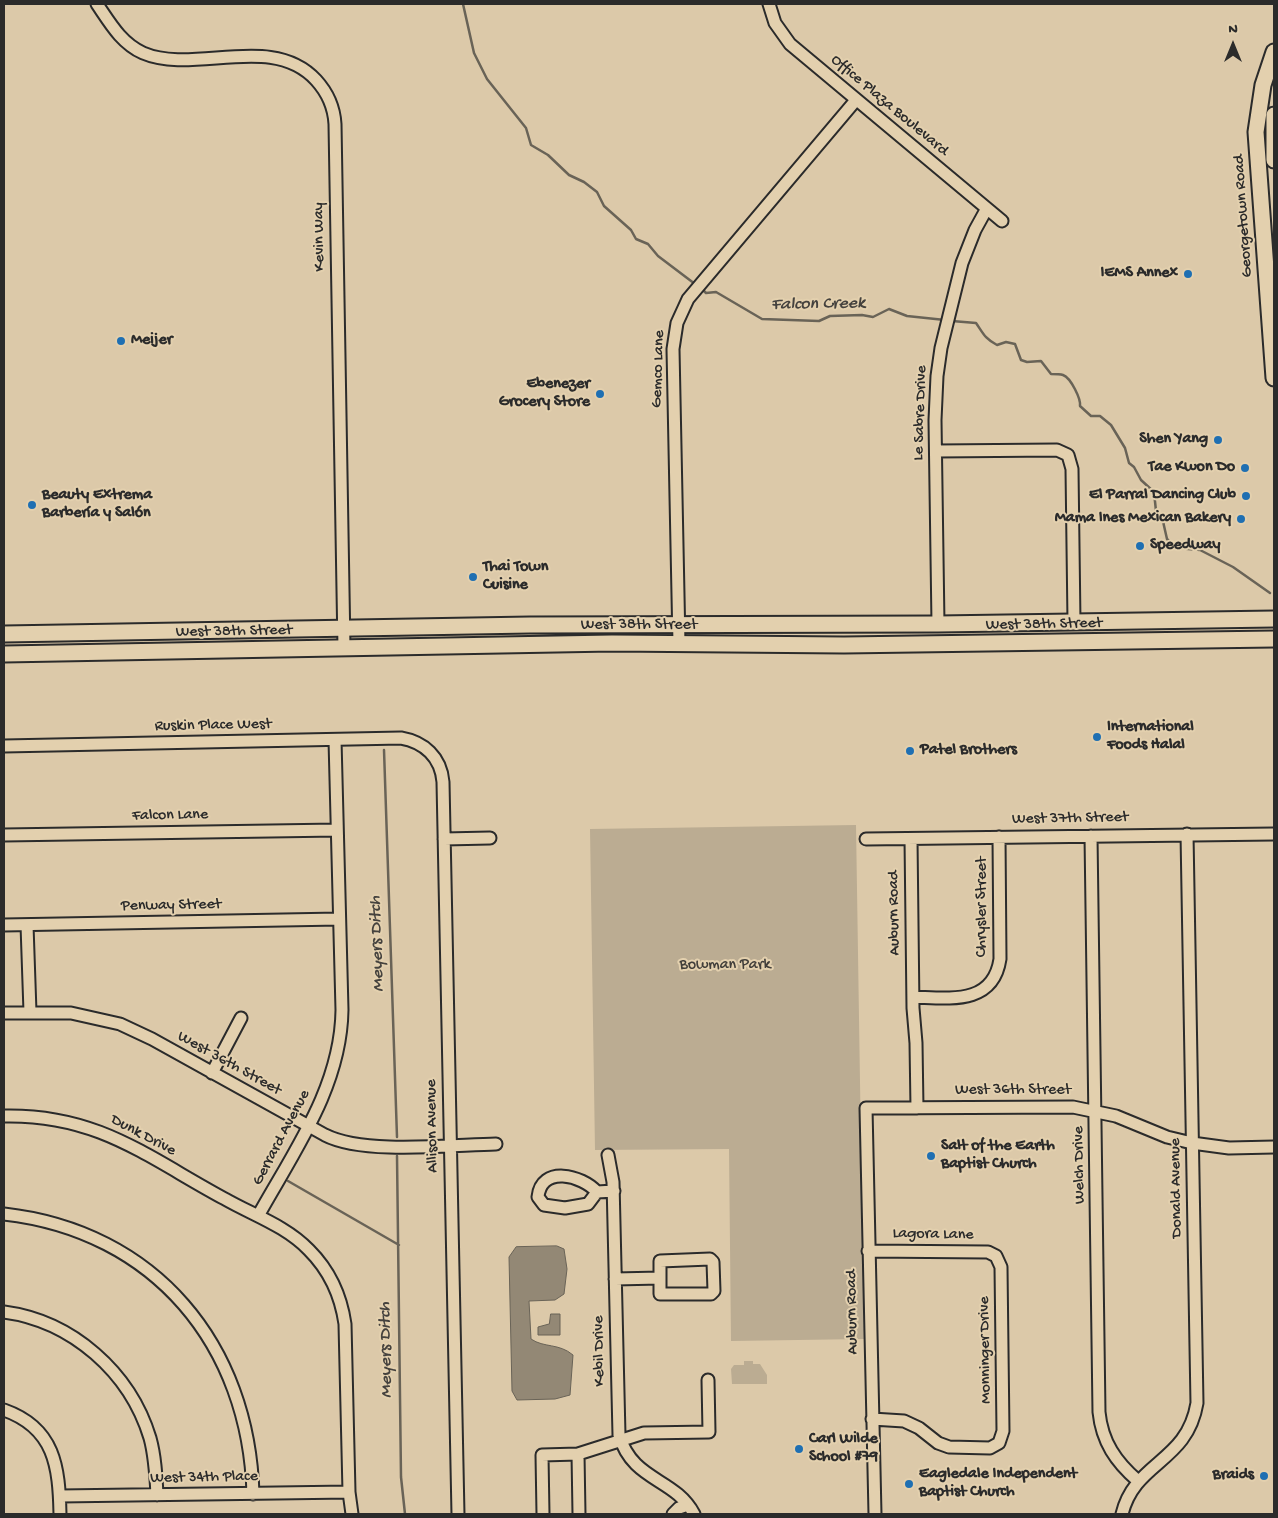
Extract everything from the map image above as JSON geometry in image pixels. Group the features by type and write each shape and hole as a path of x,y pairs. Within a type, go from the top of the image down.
{"main road":[{"name":"Georgetown Road","path":"1274,52 1263,85 1256,132 1274,378"},
{"path":"1274,115 1274,160"},
{"name":"West 38th Street","path":"4,637 133,632 343,628 938,624 1274,619"},
{"path":"1046,643 1054,634 1096,631 1116,622"},
{"path":"844,644 884,636 933,634 937,630 938,624"},
{"path":"98,651 129,641 133,632"},
{"name":"West 38th Street","path":"4,654 98,651 679,644 1046,643 1274,639"}],"street":[{"name":"Kevin Way","path":"97,4 122,39 144,53 165,58 265,57 283,59 297,65 312,75 324,90 330,102 335,134 344,648"},
{"name":"Office Plaza Boulevard","path":"769,4 775,23 785,38 986,210 1002,221"},
{"name":"Gemco Lane","path":"679,644 673,349 678,319 691,296 856,100"},
{"name":"Le Sabre Drive","path":"938,624 936,387 946,329 966,250 986,210"},
{"path":"936,451 1057,450 1068,455 1072,469 1074,622"},
{"name":"Ruskin Place West","path":"4,746 401,738 421,744"},
{"name":"Gerrard Avenue","path":"258,1216 327,1087 340,1042 342,1010 335,740"},
{"name":"Allison Avenue","path":"421,744 435,757 442,774 458,1514"},
{"name":"Falcon Lane","path":"4,835 337,830"},
{"name":"Donald Avenue","path":"1122,1514 1130,1493 1138,1481 1174,1452 1183,1440 1191,1424 1197,1403 1187,834"},
{"name":"West 37th Street","path":"866,839 1274,834"},
{"name":"Chrysler Street","path":"913,998 966,997 980,992 994,976 1000,959 999,836"},
{"name":"Welch Drive","path":"1091,836 1100,1420 1112,1454 1138,1481"},
{"path":"444,839 490,838"},
{"name":"Auburn Road","path":"911,839 913,998 917,1108"},
{"name":"Penway Street","path":"4,925 339,919"},
{"path":"27,925 30,1012"},
{"name":"West 36th Street","path":"4,1013 30,1012 85,1015 120,1024 152,1039 332,1138 358,1146 496,1144"},
{"path":"212,1073 241,1018"},
{"name":"West 36th Street","path":"866,1108 1059,1106 1095,1111 1192,1143 1229,1148 1274,1147"},
{"name":"Auburn Road","path":"866,1108 875,1514"},
{"name":"Dunk Drive","path":"4,1116 44,1117 86,1126 125,1142 258,1216"},
{"name":"Kebil Drive","path":"608,1155 614,1191 618,1424 620,1440 637,1468 672,1489 691,1510"},
{"path":"597,1192 588,1204 565,1208 544,1205 538,1197 539,1186 543,1181 557,1177 579,1178 587,1182 597,1192 614,1191"},
{"path":"4,1214 65,1227 107,1246 133,1260 155,1277 185,1305 215,1348 237,1394 249,1440 253,1494"},
{"path":"258,1216 291,1235 309,1249 328,1274 341,1303 346,1335 349,1492 352,1514"},
{"name":"Lagora Lane","path":"868,1251 988,1252 996,1256"},
{"name":"Monninger Drive","path":"872,1419 904,1420 919,1428 938,1443 949,1447 990,1448 999,1443 1003,1431 1001,1267 996,1256"},
{"path":"710,1260 713,1262 714,1291 710,1294 660,1294 660,1278 660,1261 710,1260"},
{"path":"615,1279 660,1278"},
{"path":"4,1312 28,1317 57,1328 90,1349 116,1374 134,1399 147,1428 155,1462 157,1495"},
{"path":"543,1514 542,1455 578,1454 644,1433 709,1432 708,1380"},
{"path":"4,1410 21,1418 38,1431 49,1446 56,1463 60,1514"},
{"path":"578,1454 579,1514"},
{"name":"West 34th Place","path":"60,1496 349,1492"},
{"path":"673,1514 679,1508 691,1510"}],"green space":[{"name":"Bowman Park","path":"856,825 864,1339 731,1341 729,1149 595,1150 590,829"},
{"path":"744,1361 753,1361 753,1364 760,1364 767,1375 767,1384 732,1384 731,1369 734,1365 744,1365"}],"shaded area":[{"path":"557,1246 564,1249 567,1269 564,1294 555,1300 529,1301 531,1339 541,1344 568,1351 573,1355 570,1395 555,1399 517,1400 512,1391 509,1257 516,1247"},
{"path":"551,1314 560,1314 560,1335 538,1335 538,1327 549,1324"}],"waterway":[{"name":"Falcon Creek","path":"463,4 474,53 487,79 526,128 531,145 548,155 569,175 584,182 597,192 604,206 631,230 636,239 648,244 658,256 695,284"},
{"name":"Falcon Creek","path":"702,289 706,293 716,292 762,319 819,321 830,316 862,315 873,317 889,309 907,316 945,320"},
{"name":"Falcon Creek","path":"952,321 976,323 993,343 997,345 1006,342 1015,344 1021,360 1027,362 1041,361 1051,374 1066,377 1075,389 1080,406 1091,416 1100,416 1111,425 1125,448 1129,463 1134,467 1141,480 1154,492 1156,511 1162,517 1167,539 1177,548 1200,550 1233,567 1270,593"},
{"name":"Meyers Ditch","path":"384,750 397,1137"},
{"name":"Meyers Ditch","path":"397,1156 401,1477 405,1514"},
{"path":"288,1181 399,1245"}],"place":[{"name":"IEMS Annex","path":"1188,274"},
{"name":"Meijer","path":"121,341"},
{"name":"Ebenezer Grocery Store","path":"600,394"},
{"name":"Shen Yang","path":"1218,440"},
{"name":"Tae Kwon Do","path":"1245,468"},
{"name":"El Parral Dancing Club","path":"1246,496"},
{"name":"Beauty Extrema Barbería y Salón","path":"32,505"},
{"name":"Mama Ines Mexican Bakery","path":"1241,519"},
{"name":"Speedway","path":"1140,546"},
{"name":"Thai Town Cuisine","path":"473,577"},
{"name":"International Foods Halal","path":"1097,737"},
{"name":"Patel Brothers","path":"910,751"},
{"name":"Salt of the Earth Baptist Church","path":"931,1156"},
{"name":"Carl Wilde School #79","path":"799,1449"},
{"name":"Braids","path":"1264,1476"},
{"name":"Eagledale Independent Baptist Church","path":"909,1484"}]}
